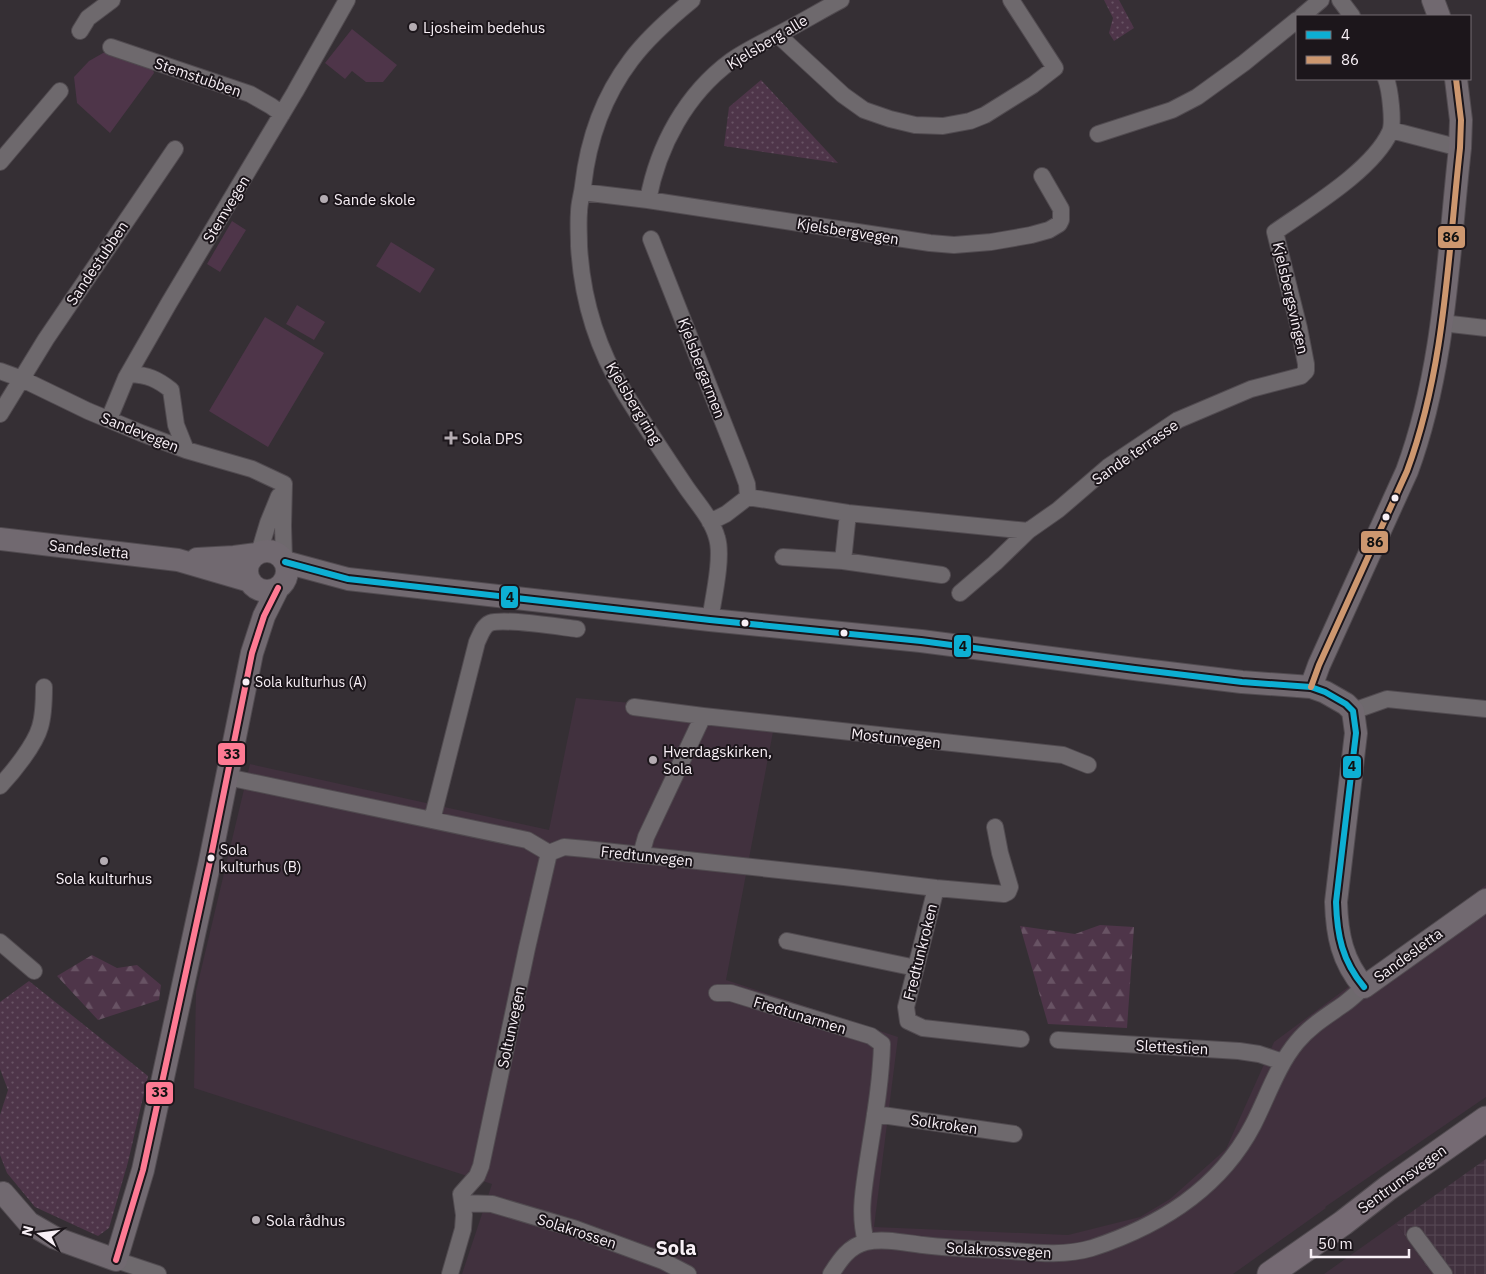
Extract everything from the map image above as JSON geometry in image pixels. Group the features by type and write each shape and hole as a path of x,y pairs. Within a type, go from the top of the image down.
{"main road":[{"name":"Sentrumsvegen","path":"1270,1274 1486,1119"},
{"name":"Sentrumsvegen","path":"1296,1274 1375,1218 1398,1194 1486,1133"}],"street":[{"path":"80,31 88,18 112,0"},
{"name":"Stemvegen","path":"109,419 126,378 347,0"},
{"name":"Kjelsberg ring","path":"692,0 647,40 630,61 608,96 598,119 588,152 578,213 583,285 597,337 623,391 710,522 717,537 717,568 710,620"},
{"name":"Kjelsberg alle","path":"648,200 652,178 666,142 678,120 697,93 731,61 841,0"},
{"path":"778,35 843,95 864,110 915,125 943,126 970,121 985,115 1034,85 1055,68 1012,0"},
{"path":"1303,15 1321,0"},
{"path":"1340,0 1351,15"},
{"path":"1433,0 1439,15"},
{"path":"1098,134 1172,110 1197,96 1244,63 1296,21"},
{"name":"Stemstubben","path":"111,47 250,94 282,114"},
{"path":"1386,80 1390,94 1391,130 1460,148"},
{"path":"1311,687 1319,665 1407,471 1416,447 1429,399 1442,323 1460,148 1461,120 1456,80"},
{"path":"0,162 60,91"},
{"name":"Kjelsbergsvingen","path":"1252,389 1301,376 1306,371 1299,328 1275,232 1341,185 1364,165 1379,149 1391,130"},
{"name":"Sandestubben","path":"0,414 46,339 175,149"},
{"name":"Kjelsbergvegen","path":"582,192 648,200 922,242 954,245 991,242 1031,235 1049,230 1059,224 1061,209 1042,176"},
{"name":"Kjelsbergarmen","path":"651,239 747,484 748,498"},
{"path":"1442,323 1486,328"},
{"name":"Sandevegen","path":"0,371 22,379 88,411 186,450 252,469 284,484"},
{"path":"126,378 130,374 150,377 171,390 176,425 186,450"},
{"name":"Sande terrasse","path":"960,593 1028,531 1058,510 1108,467 1178,420 1252,389"},
{"path":"252,653 254,613 251,582 247,569 252,558 258,554 284,484"},
{"path":"116,1260 143,1170 252,653 264,616 287,575 282,526 284,484"},
{"path":"710,522 726,514 748,498 848,513 1028,531"},
{"path":"844,561 848,513"},
{"name":"Sandesletta","path":"0,539 178,560 234,557 270,551 285,561 348,579 710,620 921,641 1242,682 1311,687 1337,698 1353,711 1356,733 1336,911 1340,941 1354,975 1364,987 1486,900"},
{"path":"784,557 844,561 942,574"},
{"name":"Sandesletta","path":"178,560 251,582 261,590 348,579"},
{"path":"432,820 477,642 484,628 489,623 502,621 577,629"},
{"path":"0,786 30,747 40,728 44,708 44,687"},
{"path":"1353,711 1387,699 1486,709"},
{"name":"Mostunvegen","path":"634,707 1064,755 1088,766"},
{"path":"641,855 646,836 703,716"},
{"path":"227,777 527,840 549,854"},
{"name":"Fredtunvegen","path":"549,854 564,847 1000,895 1008,892 1010,887 995,827"},
{"name":"Soltunvegen","path":"462,1198 482,1166 527,948 549,854"},
{"name":"Fredtunkroken","path":"936,888 906,1006 908,1021 923,1028 1022,1039"},
{"path":"787,940 916,968"},
{"path":"0,942 34,971"},
{"name":"Solakrossvegen","path":"866,1242 894,1242 1050,1254 1089,1248 1136,1232 1163,1218 1192,1199 1220,1174 1240,1148 1284,1062 1296,1043 1309,1029 1345,1004 1364,987"},
{"name":"Fredtunarmen","path":"717,993 730,993 871,1036 882,1044 875,1114"},
{"name":"Slettestien","path":"1058,1040 1239,1051 1259,1054 1284,1062"},
{"path":"831,1274 850,1250 866,1242 861,1216 875,1114"},
{"name":"Solkroken","path":"875,1114 1014,1134"},
{"path":"2,1194 29,1223 55,1238 158,1274"},
{"path":"450,1274 463,1230 462,1198"},
{"name":"Solakrossen","path":"462,1198 492,1204 576,1229 663,1261 688,1274"},
{"path":"1415,1235 1444,1274"}],"shaded area":[{"path":"576,698 776,716 726,980 898,1037 874,1227 1068,1235 1140,1217 1170,1199 1226,1149 1274,1042 1486,885 1486,1097 1325,1207 1233,1274 462,1274 492,1184 194,1088 196,991 250,764 549,830"},
{"path":"1486,1159 1486,1274 1432,1274 1396,1223"},
{"path":"1396,1223 1432,1274 1324,1274"}],"green space":[{"path":"1104,0 1119,0 1134,28 1114,41 1109,33 1113,18"},
{"path":"352,29 397,65 383,82 366,82 352,71 345,79 325,63"},
{"path":"110,49 152,66 154,73 110,133 77,103 74,77 89,61"},
{"path":"761,80 838,163 724,146 729,107"},
{"path":"232,221 246,230 220,272 207,264"},
{"path":"391,242 435,269 420,293 376,266"},
{"path":"297,305 325,322 314,340 286,324"},
{"path":"265,317 324,353 268,447 209,411"},
{"path":"1100,925 1134,927 1127,1028 1048,1024 1020,926 1075,934"},
{"path":"92,955 117,968 137,965 161,985 159,1000 98,1020 57,976"},
{"path":"29,981 148,1076 128,1162 109,1228 98,1236 35,1207 7,1173 0,1155 0,1115 8,1090 0,1069 0,1002"}],"transit line":[{"name":"86","path":"1311,687 1319,665 1407,471 1420,432 1430,392 1448,271 1460,148 1461,120 1456,80"},
{"name":"4","path":"285,562 348,579 710,620 921,641 1242,682 1311,687 1325,692 1346,704 1353,711 1356,733 1336,902 1339,937 1342,947 1350,967 1364,987"},
{"name":"33","path":"116,1260 143,1170 210,861 252,653 264,616 278,588"}],"place":[{"name":"Ljosheim bedehus","path":"413,27"},
{"name":"Sande skole","path":"324,199"},
{"name":"Sola DPS","path":"451,438"},
{"name":"Sola kulturhus (A)","path":"246,682"},
{"name":"Hverdagskirken, Sola","path":"653,760"},
{"name":"Sola kulturhus (B)","path":"211,858"},
{"name":"Sola kulturhus","path":"104,861"},
{"name":"Sola rådhus","path":"256,1220"}],"district":[{"name":"Sola","path":"676,1247"}]}
